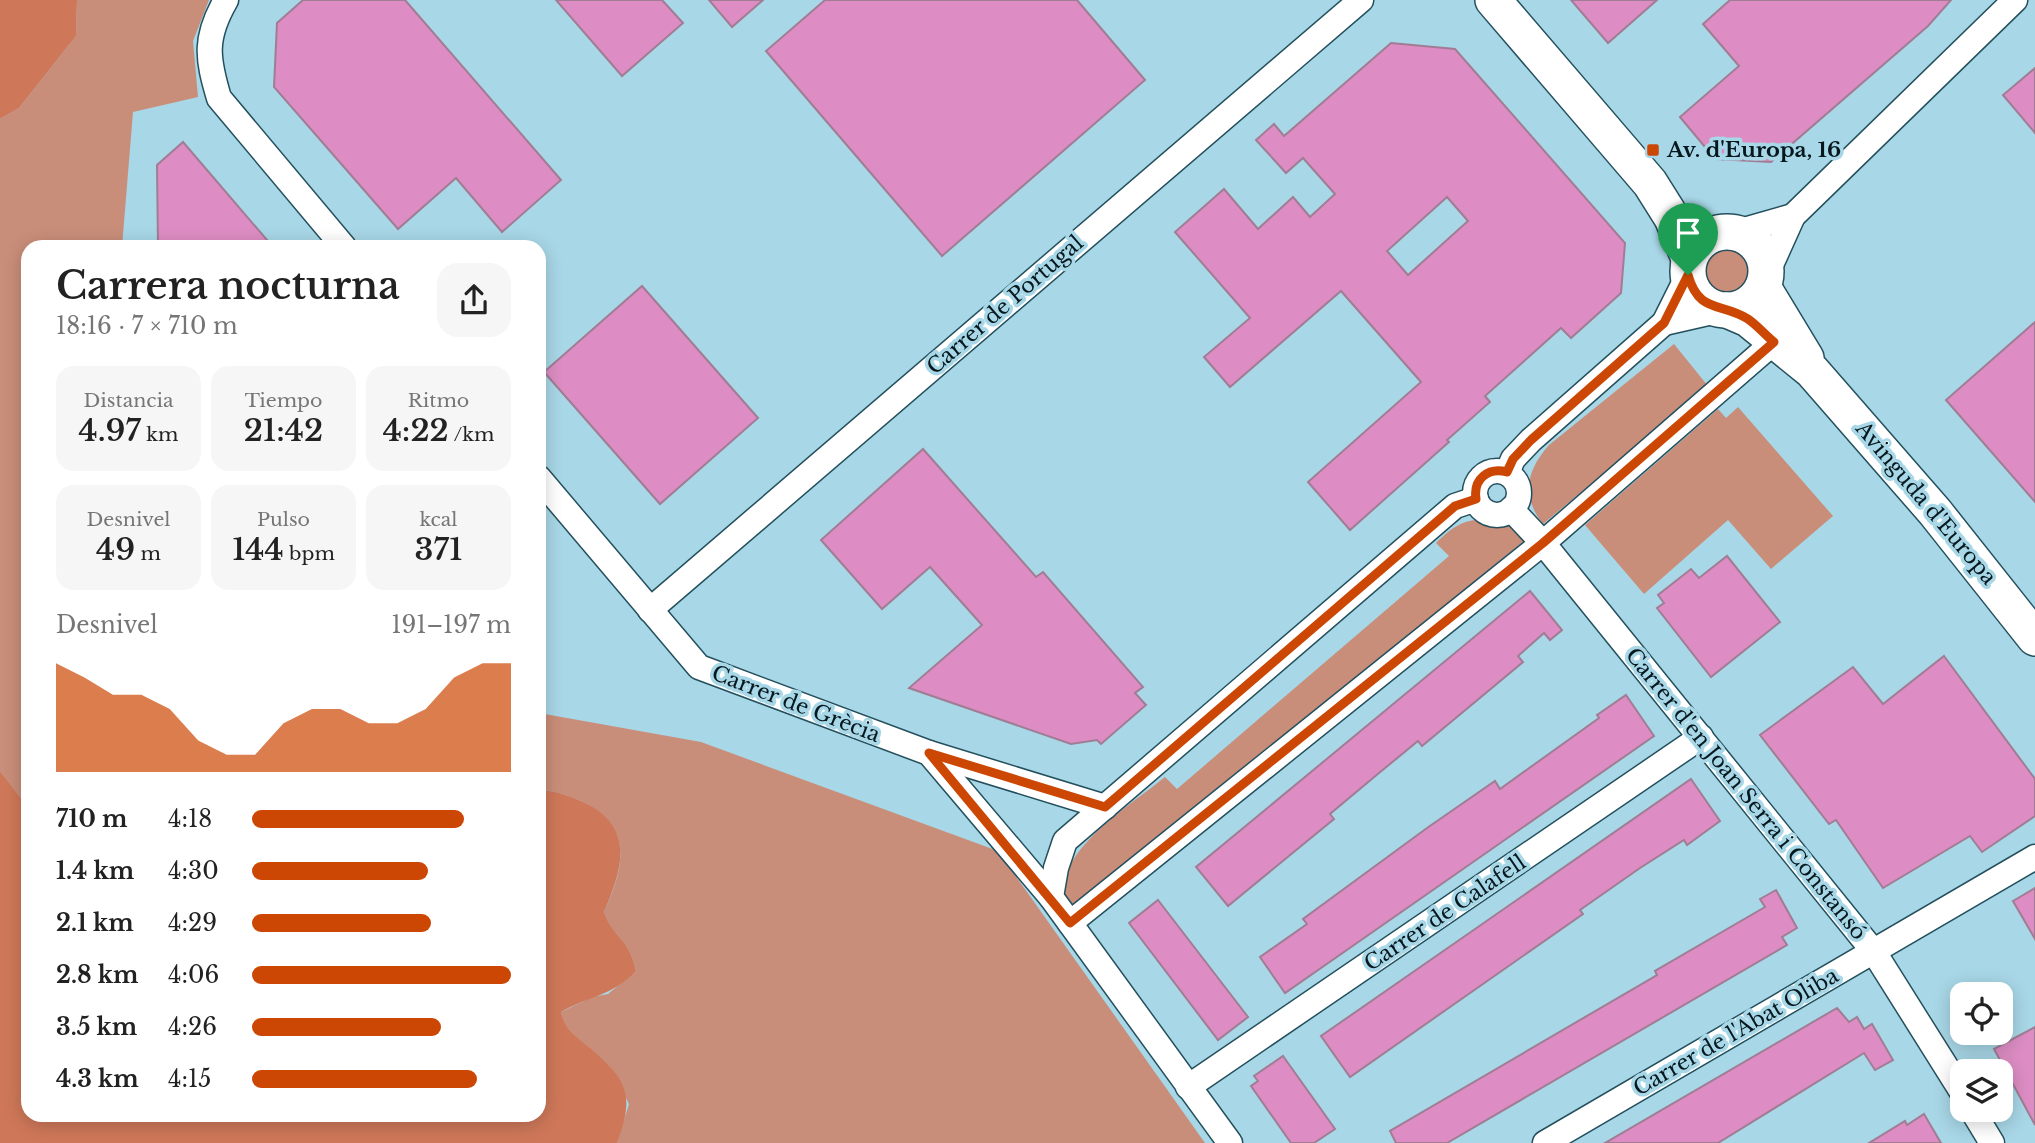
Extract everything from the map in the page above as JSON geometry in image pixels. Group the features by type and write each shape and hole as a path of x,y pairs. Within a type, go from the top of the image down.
{"street":[{"path":"226,0 214,21 209,43 209,67 219,98 338,240"},
{"name":"Carrer de Portugal","path":"650,610 1361,0"},
{"path":"1493,0 1650,183 1672,218 1698,298 1724,310"},
{"path":"1664,323 1748,304 1765,282 1793,216 2015,0"},
{"path":"1650,183 1730,231 1750,238 1760,248 1766,262 1765,282"},
{"path":"1507,472 1513,459 1531,440 1664,323 1702,239 1793,216"},
{"name":"Avinguda d'Europa","path":"1765,282 1812,371"},
{"name":"Avinguda d'Europa","path":"1724,310 1748,319 1812,371 1936,512 2035,638"},
{"path":"1070,923 1543,543 1774,342"},
{"path":"1493,471 1507,472 1517,483 1519,492 1511,509 1493,514 1480,507 1476,499 1476,487 1482,477 1493,471"},
{"name":"Carrer de Grècia","path":"546,486 699,667 929,753 1105,807"},
{"path":"1051,897 1056,868 1065,841 1455,506 1476,499"},
{"name":"Carrer d'en Joan Serra i Constansó","path":"1511,509 1543,543 1874,952 1950,1073"},
{"name":"Carrer de Calafell","path":"1188,1087 1701,737"},
{"name":"Carrer de Grècia","path":"929,753 1051,897 1230,1143"},
{"name":"Carrer de l'Abat Oliba","path":"1545,1143 2035,857"},
{"path":"1979,1122 1992,1143"}],"shaded area":[{"path":"0,0 77,0 76,36 19,108 0,119"},
{"path":"77,0 209,0 193,41 198,97 133,112 123,240 21,240 21,798 0,771 0,119 19,108 76,36"},
{"path":"1728,245 1746,252 1753,270 1746,288 1728,295 1710,288 1703,270 1710,252"},
{"path":"1674,344 1708,386 1543,524 1531,504 1529,494 1531,474 1541,455 1549,445"},
{"path":"1738,407 1833,516 1771,569 1728,520 1644,594 1585,525 1718,409 1726,418"},
{"path":"1485,519 1504,522 1525,540 1074,912 1065,894 1066,875 1076,855 1092,837 1165,777 1177,789 1449,556 1436,543 1447,533 1458,525"},
{"path":"546,714 701,742 998,851 1205,1143 617,1143 629,1104 610,1067 565,1029 561,1012 592,997 608,994 636,971 629,951 604,912 620,864 620,849 610,822 598,811 581,801 546,791"},
{"path":"0,771 21,798 21,1122 546,1122 546,790 571,797 599,811 610,822 617,835 620,864 604,912 629,951 636,971 609,991 561,1012 570,1031 610,1067 624,1088 626,1111 617,1143 0,1143"}],"building":[{"path":"303,0 405,0 561,180 502,232 456,178 398,229 274,87 277,23"},
{"path":"556,0 662,0 683,23 622,76"},
{"path":"709,0 763,0 732,27"},
{"path":"825,0 1077,0 1145,80 942,256 766,51"},
{"path":"1571,0 1657,0 1608,43"},
{"path":"1730,0 1951,0 1928,26 1771,162 1715,159 1680,117 1739,66 1703,24"},
{"path":"1391,43 1455,49 1625,243 1621,293 1571,338 1561,328 1485,396 1490,402 1447,440 1449,442 1350,530 1308,482 1421,382 1341,291 1230,387 1204,357 1250,318 1175,232 1224,189 1258,229 1293,197 1310,217 1335,194 1303,158 1286,173 1256,140 1274,124 1284,136","holes":["1447,197 1468,221 1408,275 1387,251"]},
{"path":"2035,68 2035,133 2003,95"},
{"path":"183,142 267,240 158,240 157,165"},
{"path":"642,286 758,418 660,504 546,374 546,370"},
{"path":"2035,322 2035,502 1946,400"},
{"path":"923,449 1036,577 1043,572 1143,687 1135,693 1146,705 1101,744 1097,740 1071,744 909,688 982,625 930,567 882,609 821,540"},
{"path":"1727,556 1780,622 1711,677 1657,608 1664,603 1658,595 1691,569 1699,578"},
{"path":"1530,591 1562,630 1550,640 1544,633 1518,656 1523,662 1422,746 1418,741 1379,773 1330,814 1334,819 1228,906 1196,867"},
{"path":"1944,656 2035,779 2035,816 1982,852 1970,836 1883,888 1836,820 1829,824 1760,735 1853,667 1883,704"},
{"path":"1626,695 1654,736 1285,993 1260,957 1307,924 1303,919 1495,781 1500,789 1599,718 1597,715"},
{"path":"1691,779 1720,821 1687,845 1684,840 1640,868 1580,910 1583,914 1350,1077 1321,1036"},
{"path":"2035,888 2035,939 2013,901"},
{"path":"1776,890 1797,928 1782,937 1787,945 1447,1143 1396,1143 1390,1131 1657,975 1655,971 1765,907 1760,899"},
{"path":"1158,900 1248,1017 1218,1040 1129,923"},
{"path":"1837,1008 1849,1022 1857,1017 1864,1029 1872,1024 1893,1060 1875,1070 1864,1053 1718,1143 1605,1143"},
{"path":"2035,1027 2035,1125 2013,1084 2013,1059 1999,1059 1994,1049 2001,1045 2013,1045 2013,1039"},
{"path":"1283,1056 1335,1129 1314,1143 1291,1143 1251,1086 1258,1081 1254,1076"},
{"path":"1924,1114 1941,1143 1869,1143 1905,1121 1907,1125"}],"place":[{"name":"Av. d'Europa, 16","path":"1653,150"}],"route":[{"path":"1688,275 1698,298 1709,306 1748,319 1774,342 1543,543 1070,923 929,753 1105,807 1455,506 1476,499 1476,487 1486,473 1500,470 1507,472 1513,459 1531,440 1664,323 1672,312 1688,275"}]}
